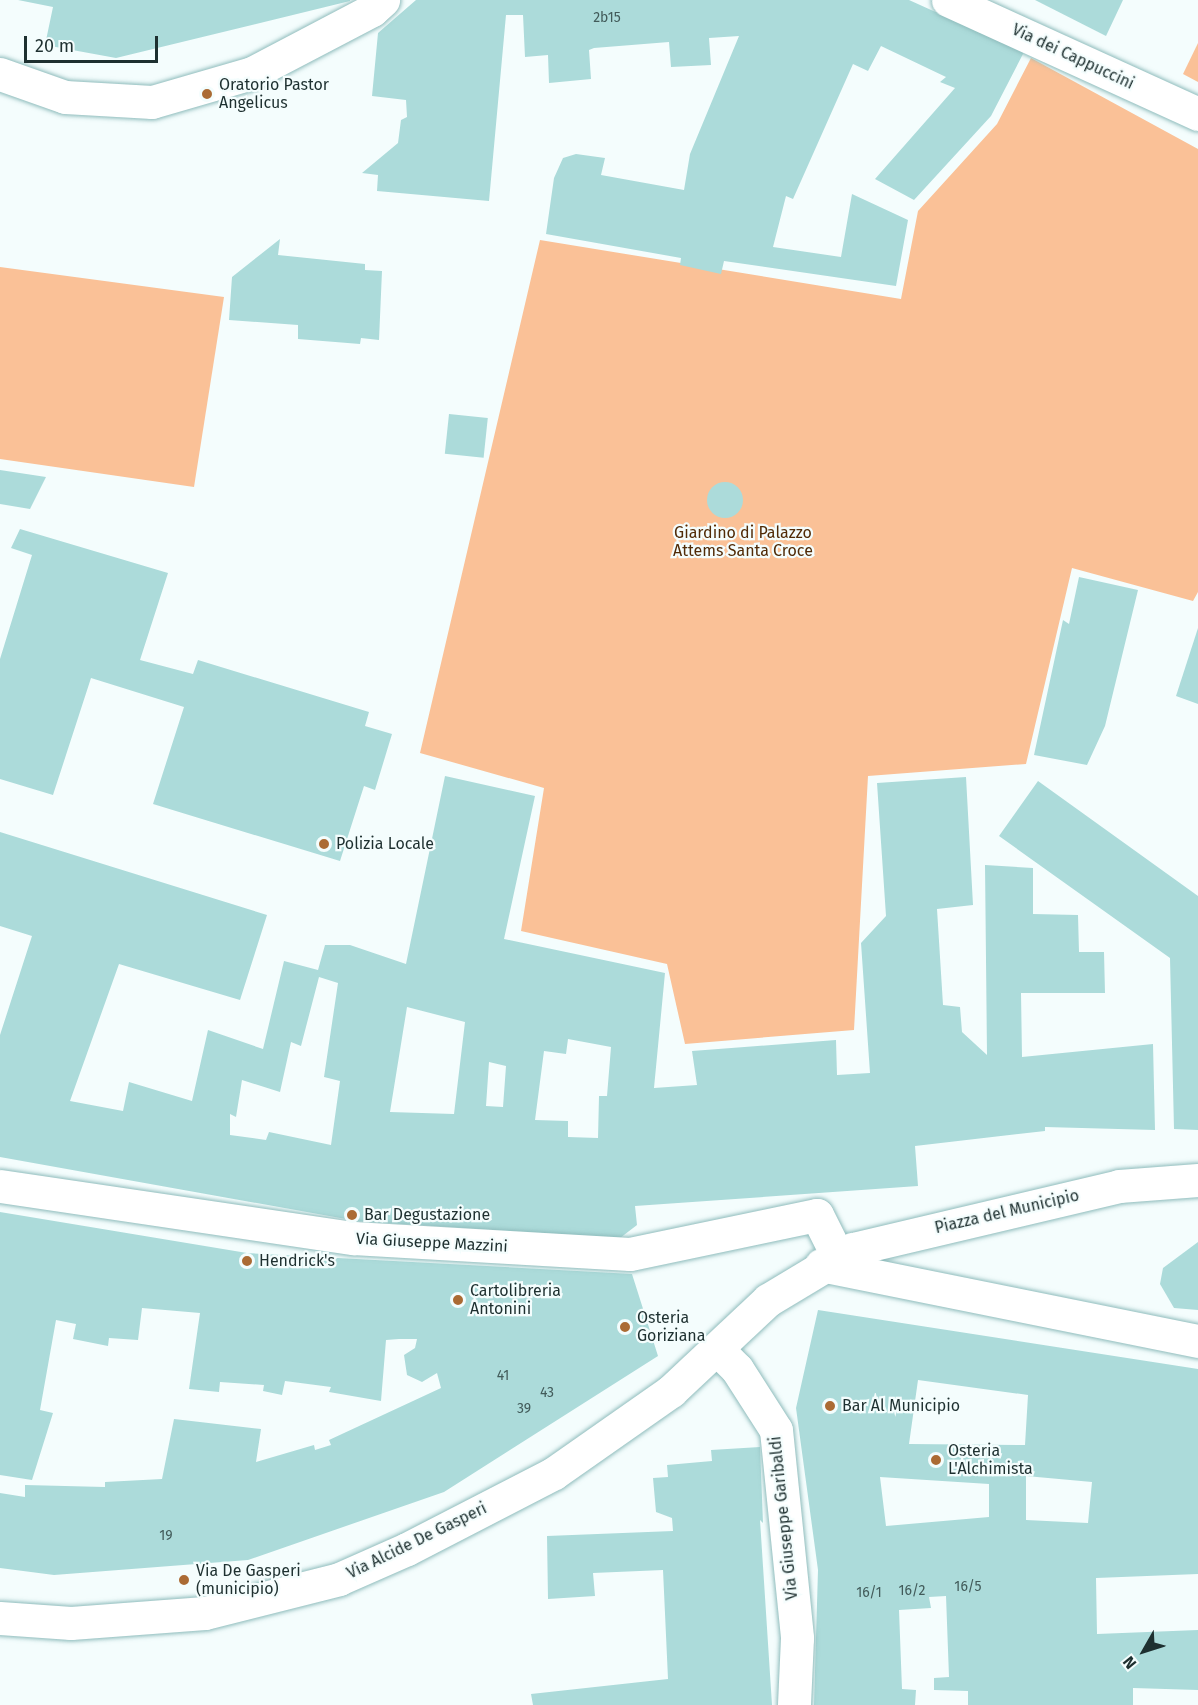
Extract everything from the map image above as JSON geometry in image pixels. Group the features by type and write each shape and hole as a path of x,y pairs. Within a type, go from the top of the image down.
{"street":[{"path":"0,74 65,97 153,102 252,73 372,10 383,0"},
{"name":"Via dei Cappuccini","path":"948,0 1198,114"},
{"name":"Piazza del Municipio","path":"718,1350 768,1300 830,1261 902,1237 1119,1186 1198,1180"},
{"name":"Via Giuseppe Mazzini","path":"0,1186 353,1238 630,1254 817,1215 830,1261"},
{"path":"830,1261 1198,1341"},
{"name":"Via Alcide De Gasperi","path":"0,1618 71,1623 205,1613 339,1579 407,1549 554,1473 671,1391 718,1350"},
{"name":"Via Giuseppe Garibaldi","path":"718,1350 737,1369 776,1430 797,1638 794,1705"}],"green space":[{"path":"1198,43 1198,82 1183,74"},
{"name":"Giardino di Palazzo Attems Santa Croce","path":"1031,58 1198,149 1198,592 1193,601 1072,568 1026,764 868,776 854,1030 685,1044 667,964 521,931 544,788 420,753 540,240 901,299 918,211 997,124"},
{"path":"0,267 224,297 194,487 0,459"}],"building":[{"path":"18,0 350,1 116,58 45,45 53,7"},
{"path":"416,0 909,0 1024,52 991,116 914,200 875,179 955,88 940,82 946,77 881,46 868,71 853,64 793,199 786,196 773,247 841,257 852,194 908,220 896,286 724,261 721,274 680,265 681,258 546,234 554,178 563,158 576,154 605,158 601,175 684,190 690,154 739,36 709,38 711,65 671,67 669,42 594,48 589,50 591,79 549,83 548,55 525,57 523,15 506,15 489,201 377,191 378,175 362,173 398,143 401,120 407,117 406,100 372,96 378,33"},
{"path":"1035,0 1123,0 1106,36"},
{"path":"280,239 278,255 365,264 365,270 382,271 379,340 361,338 360,344 298,339 298,325 229,320 232,277"},
{"path":"449,414 488,418 484,458 445,454"},
{"path":"0,470 46,477 30,509 0,504"},
{"path":"725,482 737,488 743,500 737,512 725,518 713,512 707,500 713,488"},
{"path":"20,529 168,573 140,660 193,674 198,660 369,712 365,726 392,734 375,790 364,786 340,861 153,804 184,707 91,678 53,795 0,779 0,659 32,555 11,548"},
{"path":"1079,577 1138,590 1105,726 1087,765 1034,755 1063,620 1069,624"},
{"path":"1198,628 1198,704 1176,696"},
{"path":"445,776 535,796 504,939 665,973 654,1088 697,1085 692,1051 836,1040 837,1075 870,1073 861,943 886,916 877,783 966,777 973,905 937,909 943,1005 960,1007 962,1032 987,1055 985,865 1033,868 1033,914 1078,915 1079,952 1104,952 1105,993 1021,993 1022,1057 1153,1044 1155,1130 1045,1127 1045,1131 915,1146 918,1186 635,1206 637,1225 620,1238 357,1221 0,1157 0,1035 32,936 0,926 0,832 267,915 240,1000 119,964 70,1101 123,1111 129,1082 192,1101 208,1030 263,1049 284,961 318,970 325,945 350,945 406,964","holes":["319,977 338,983 324,1077 340,1081 331,1145 269,1132 266,1140 230,1135 230,1114 236,1117 242,1080 280,1092 291,1042 301,1046","407,1007 465,1022 454,1114 390,1112","568,1039 611,1047 607,1096 599,1096 598,1138 568,1137 568,1121 535,1120 544,1051 566,1054","489,1062 506,1066 503,1107 486,1106"]},
{"path":"1038,781 1198,896 1198,1130 1174,1129 1170,958 999,836"},
{"path":"0,1212 247,1253 632,1274 658,1356 444,1492 248,1560 54,1575 0,1568 0,1493 25,1497 25,1485 105,1487 105,1482 162,1479 174,1419 261,1429 256,1462 314,1445 315,1450 331,1445 329,1440 441,1388 437,1373 422,1382 407,1375 404,1355 415,1348 417,1339 399,1339 386,1340 381,1401 329,1392 331,1387 285,1381 282,1395 263,1391 264,1385 220,1382 219,1392 189,1389 200,1313 142,1308 138,1340 109,1338 108,1346 73,1339 76,1324 56,1320 40,1410 53,1413 32,1480 0,1475"},
{"path":"1198,1242 1198,1310 1174,1308 1160,1284 1163,1268"},
{"path":"818,1310 1198,1369 1198,1574 1096,1578 1097,1634 1198,1630 1198,1690 1133,1688 1133,1705 968,1705 968,1691 934,1690 934,1678 949,1677 946,1596 929,1597 931,1608 899,1610 902,1689 916,1690 915,1705 814,1705 818,1570 796,1408","holes":["918,1380 1028,1395 1025,1445 909,1444","1026,1476 1092,1482 1088,1523 1026,1520","880,1477 989,1484 989,1517 886,1526"]},
{"path":"760,1447 763,1523 760,1520 772,1705 533,1705 531,1694 668,1679 663,1570 593,1573 595,1596 548,1599 547,1536 673,1531 672,1518 656,1512 653,1478 668,1477 667,1465 712,1461 711,1450"}],"place":[{"name":"Oratorio Pastor Angelicus","path":"207,94"},
{"name":"Polizia Locale","path":"324,844"},
{"name":"Bar Degustazione","path":"352,1215"},
{"name":"Hendrick's","path":"247,1261"},
{"name":"Cartolibreria Antonini","path":"458,1300"},
{"name":"Osteria Goriziana","path":"625,1327"},
{"name":"Bar Al Municipio","path":"830,1406"},
{"name":"Osteria L'Alchimista","path":"936,1460"},
{"name":"Via De Gasperi (municipio)","path":"184,1580"}]}
